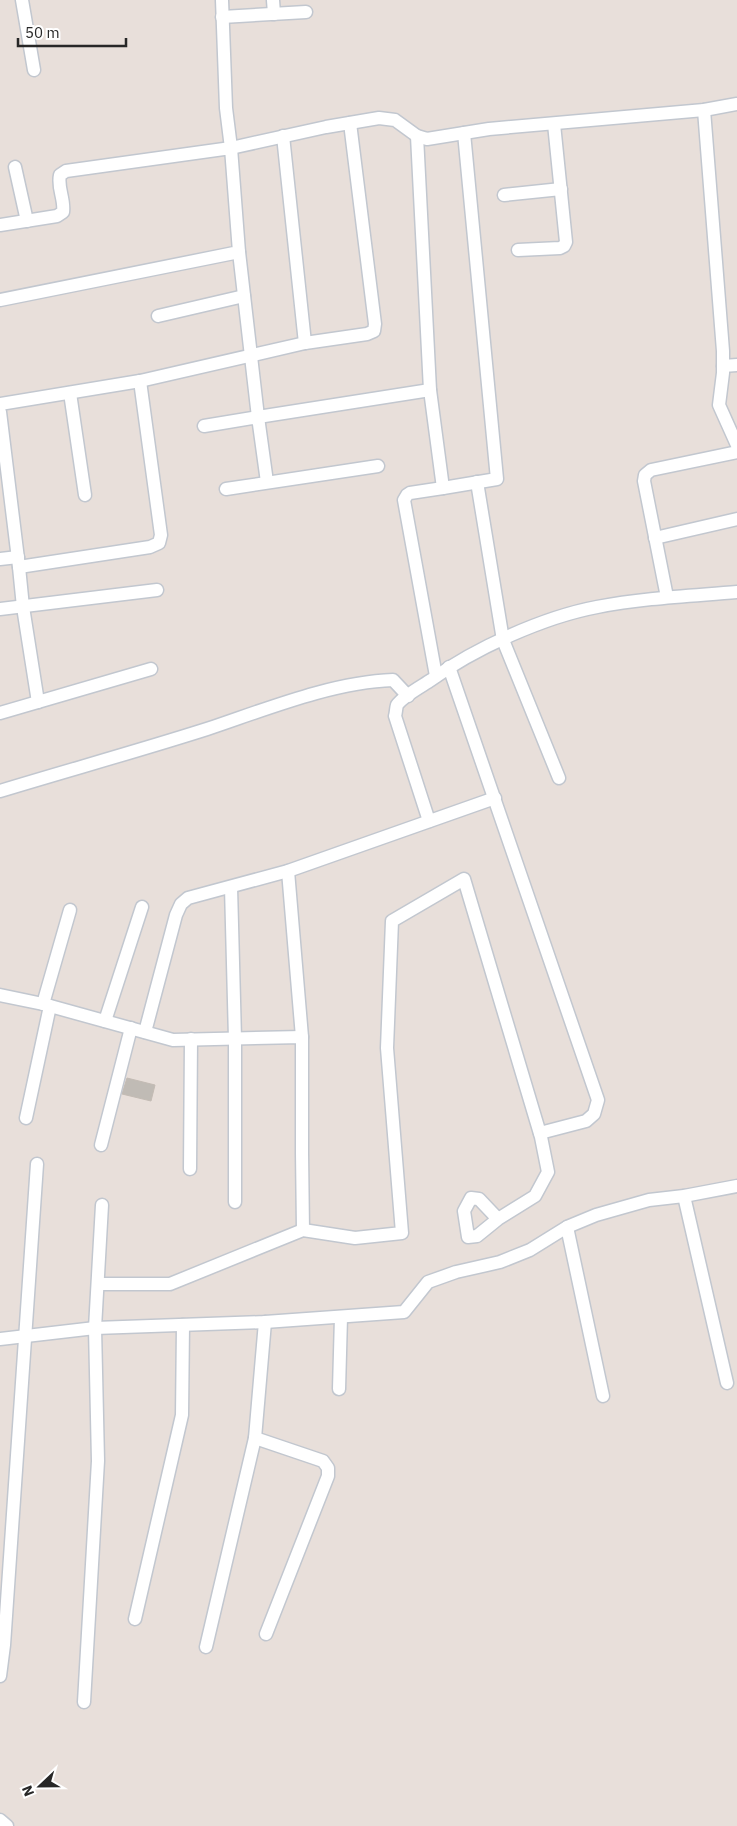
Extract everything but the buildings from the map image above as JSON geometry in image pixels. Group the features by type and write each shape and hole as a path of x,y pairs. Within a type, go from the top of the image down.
{"street":[{"path":"22,0 34,70"},
{"path":"222,0 226,108 239,252 250,356 267,482"},
{"path":"273,0 274,14"},
{"path":"222,17 306,12"},
{"path":"0,225 57,216 63,212 64,204 58,181 60,175 66,171 231,148 378,118 395,120 417,136 428,139 464,133 704,110 737,104"},
{"path":"704,110 723,366 719,405 737,445"},
{"path":"0,404 140,382 304,344 367,334 374,331 376,324 350,123"},
{"path":"518,250 560,248 566,242 554,124"},
{"path":"436,676 404,500 410,492 497,479 464,133"},
{"path":"283,136 304,344"},
{"path":"417,136 430,390 443,488"},
{"path":"15,167 27,221"},
{"path":"504,195 561,190"},
{"path":"0,300 239,252"},
{"path":"158,316 244,296"},
{"path":"723,366 737,364"},
{"path":"0,559 19,562 150,547 159,543 161,535 140,382"},
{"path":"204,426 430,390"},
{"path":"70,393 85,495"},
{"path":"0,412 19,562 22,606 38,702"},
{"path":"666,597 644,481 645,475 651,470 737,452"},
{"path":"226,488 378,466"},
{"path":"477,482 503,640 559,778"},
{"path":"655,538 737,519"},
{"path":"0,609 157,590"},
{"path":"429,821 395,716 397,705 408,696 449,667 542,623 596,607 666,597 737,592"},
{"path":"449,667 598,1100 594,1114 586,1121 540,1133"},
{"path":"0,713 151,669"},
{"path":"0,791 312,695 374,681 393,680 408,696"},
{"path":"145,1032 176,915 181,904 188,898 288,871 495,798"},
{"path":"288,871 302,1037 304,1230"},
{"path":"98,1284 170,1284 304,1230 355,1238 402,1233 387,1048 392,921 464,879 540,1133 548,1172 535,1196 498,1219"},
{"path":"230,887 235,1039 235,1202"},
{"path":"105,1021 142,907"},
{"path":"26,1118 47,1005 70,910"},
{"path":"0,995 47,1005 173,1040 302,1037"},
{"path":"101,1145 131,1028"},
{"path":"190,1169 191,1039"},
{"path":"0,1676 4,1645 37,1164"},
{"path":"0,1338 95,1328 265,1322 404,1312 428,1282 456,1272 500,1262 530,1250 567,1227 596,1215 649,1200 684,1196 737,1186"},
{"path":"684,1196 727,1383"},
{"path":"84,1702 98,1461 95,1328 102,1205"},
{"path":"567,1227 603,1396"},
{"path":"340,1389 341,1317"},
{"path":"206,1647 255,1438 265,1322"},
{"path":"135,1619 182,1415 183,1325"},
{"path":"255,1438 323,1461 328,1468 328,1476 266,1634"},
{"path":"0,1820 8,1826"}]}
